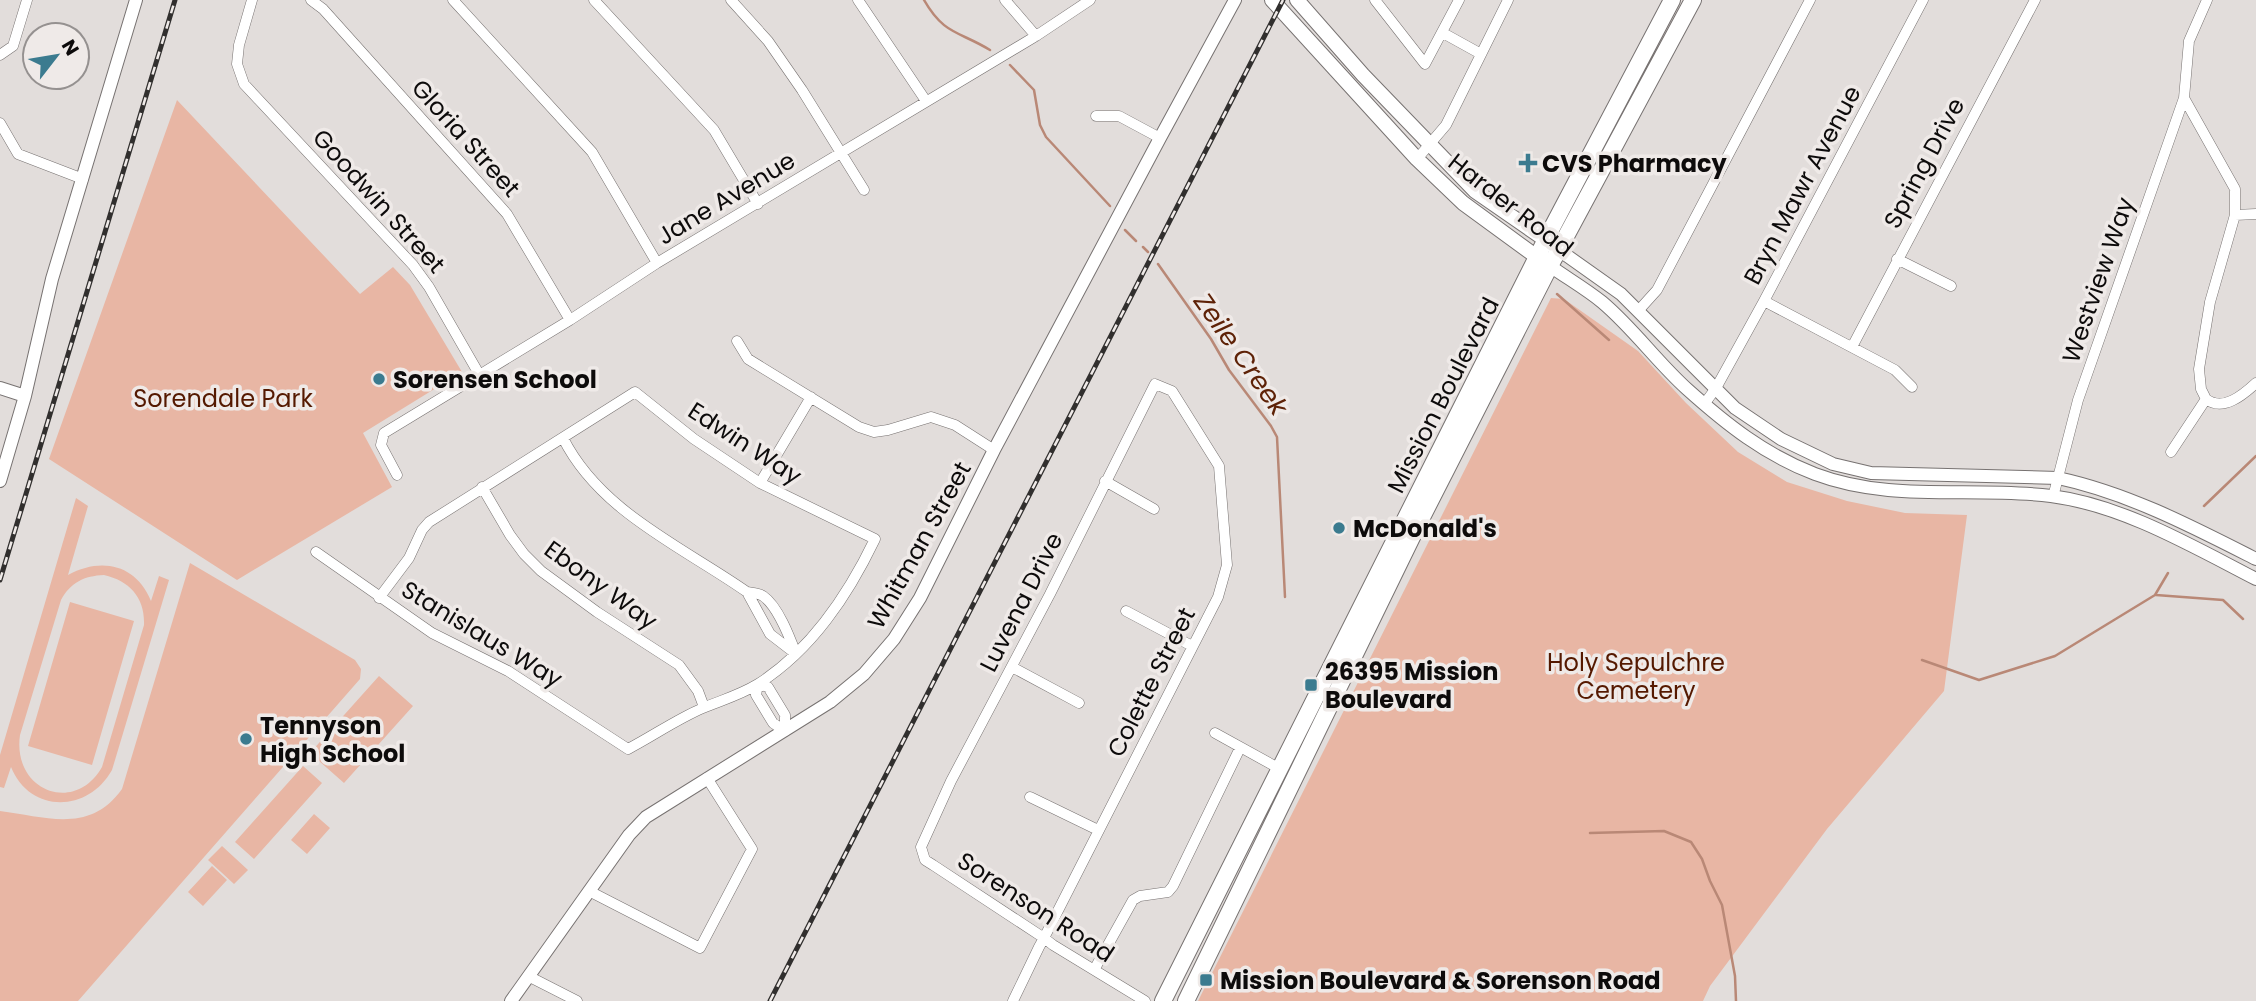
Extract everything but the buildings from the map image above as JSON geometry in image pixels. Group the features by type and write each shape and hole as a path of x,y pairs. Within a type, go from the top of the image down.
{"main road":[{"name":"Harder Road","path":"1272,0 1417,159 1463,203 1544,262"},
{"name":"Harder Road","path":"1297,0 1363,75 1475,191 1559,250"},
{"name":"Mission Boulevard","path":"1186,1001 1392,582 1544,262 1546,239 1672,0"},
{"name":"Mission Boulevard","path":"1163,1001 1406,520 1544,262 1559,250 1693,0"},
{"path":"1392,582 1393,560 1408,529 1406,520"}],"street":[{"path":"0,55 13,46 27,0"},
{"path":"0,481 25,396 46,303 136,0"},
{"name":"Goodwin Street","path":"252,0 239,45 237,64 244,84 413,265 429,287 479,374"},
{"name":"Gloria Street","path":"311,0 323,9 507,214 570,320"},
{"path":"453,0 592,152 657,264"},
{"path":"594,0 714,130 758,204"},
{"path":"731,0 768,41 864,190"},
{"path":"858,0 926,101"},
{"path":"1005,0 1036,36"},
{"name":"Jane Avenue","path":"397,475 382,445 384,433 657,264 1036,36 1090,0"},
{"name":"Whitman Street","path":"510,1001 636,826 656,809 785,731 848,688 894,639 920,598 994,450 1236,0"},
{"path":"1375,0 1424,64 1460,0"},
{"path":"1417,159 1446,125 1508,0"},
{"path":"1638,312 1657,289 1810,0"},
{"name":"Bryn Mawr Avenue","path":"1716,388 1923,0"},
{"name":"Spring Drive","path":"1852,347 2035,0"},
{"name":"Westview Way","path":"2059,478 2078,400 2184,98 2189,41 2207,0"},
{"path":"1443,33 1481,54"},
{"path":"2184,98 2235,189 2235,215 2210,302 2199,369 2201,389 2211,403 2225,404 2256,383"},
{"path":"1096,116 1119,116 1160,138"},
{"path":"0,123 18,153 27,159 83,178"},
{"path":"2235,215 2256,214"},
{"name":"Harder Road","path":"1559,250 1615,289 1735,408 1781,439 1833,464 1871,473 2059,478 2083,483 2129,499 2256,559"},
{"path":"1897,259 1951,286"},
{"name":"Harder Road","path":"1544,262 1601,301 1686,389 1727,423 1765,451 1815,474 1858,486 1910,493 2029,494 2080,501 2134,519 2256,579"},
{"path":"1764,301 1895,370 1912,387"},
{"path":"737,341 748,359 859,427 874,432 931,417 955,425 994,450"},
{"name":"Luvena Drive","path":"923,839 1156,384"},
{"name":"Colette Street","path":"1013,1001 1218,597 1227,565 1222,475 1216,457 1172,391 1156,384"},
{"path":"0,388 25,396"},
{"path":"1705,403 1716,388"},
{"name":"Edwin Way","path":"563,438 635,392 694,439 760,483 875,539 850,589 796,654"},
{"path":"760,483 811,397"},
{"path":"2171,452 2206,399"},
{"path":"379,597 409,558 422,530 429,522 563,438 573,458 606,495 629,514 747,592 762,595 770,602 788,633 796,654"},
{"path":"2053,496 2059,478"},
{"path":"1105,481 1154,509"},
{"name":"Ebony Way","path":"482,487 524,554 541,571 597,612 679,665 698,691 704,708"},
{"name":"Stanislaus Way","path":"316,552 432,633 508,671 628,749 704,708"},
{"path":"747,592 770,634 796,654"},
{"path":"1126,611 1192,646"},
{"path":"704,708 758,684 796,654"},
{"path":"1012,667 1079,703"},
{"path":"758,684 768,687 785,715 785,731"},
{"path":"1215,733 1280,769"},
{"path":"1094,970 1133,900 1140,896 1168,892 1172,886 1240,748"},
{"path":"589,891 700,948 752,849 707,778"},
{"path":"1030,797 1098,830"},
{"name":"Sorenson Road","path":"923,839 920,848 926,860 1145,1001"},
{"path":"528,976 576,1001"}],"green space":[{"name":"Sorendale Park","path":"177,100 360,294 393,267 410,285 462,372 363,433 392,487 237,580 49,459"},
{"name":"Holy Sepulchre Cemetery","path":"1551,298 1564,299 1638,351 1686,403 1738,452 1787,482 1847,501 1905,513 1967,515 1944,691 1827,829 1710,986 1703,1001 1198,1001"},
{"path":"76,498 88,506 68,575 93,566 116,567 136,579 151,601 159,576 169,580 112,770 102,784 75,800 45,800 31,793 11,767 4,788 0,787 0,755","holes":["104,575 128,586 139,599 144,625 102,767 90,782 77,790 62,793 48,790 35,782 26,770 20,754 20,735 61,600 74,584 84,579"]},
{"path":"190,563 355,660 361,669 360,679 78,1001 0,1001 0,811 51,819 82,817 109,803 122,789"},
{"path":"70,602 134,621 92,765 28,746"},
{"path":"379,676 413,706 344,783 310,753"},
{"path":"303,766 322,783 254,859 235,842"},
{"path":"314,814 330,828 307,854 291,840"},
{"path":"222,846 248,870 234,884 208,860"},
{"path":"212,866 227,880 203,906 188,892"}],"waterway":[{"name":"Zeile Creek","path":"924,0 945,26 990,50"},
{"name":"Zeile Creek","path":"1010,65 1034,90 1040,125 1046,137 1110,206"},
{"name":"Zeile Creek","path":"1125,230 1136,241"},
{"name":"Zeile Creek","path":"1143,247 1148,252"},
{"name":"Zeile Creek","path":"1158,264 1277,437 1285,597"},
{"path":"1557,294 1609,340"},
{"path":"2204,506 2256,456"},
{"path":"1922,660 1979,680 2055,656 2155,595 2168,573"},
{"path":"2156,595 2223,600 2243,619"},
{"name":"Zeile Creek","path":"1590,833 1664,831 1691,842 1702,859 1722,905 1735,976 1736,1001"}],"railway":[{"path":"0,580 175,0"},
{"path":"770,1001 1283,0"}],"place":[{"name":"CVS Pharmacy","path":"1528,163"},
{"name":"Sorensen School","path":"379,379"},
{"name":"McDonald's","path":"1339,528"},
{"name":"26395 Mission Boulevard","path":"1311,685"},
{"name":"Tennyson High School","path":"246,739"},
{"name":"Mission Boulevard & Sorenson Road","path":"1206,980"}]}
